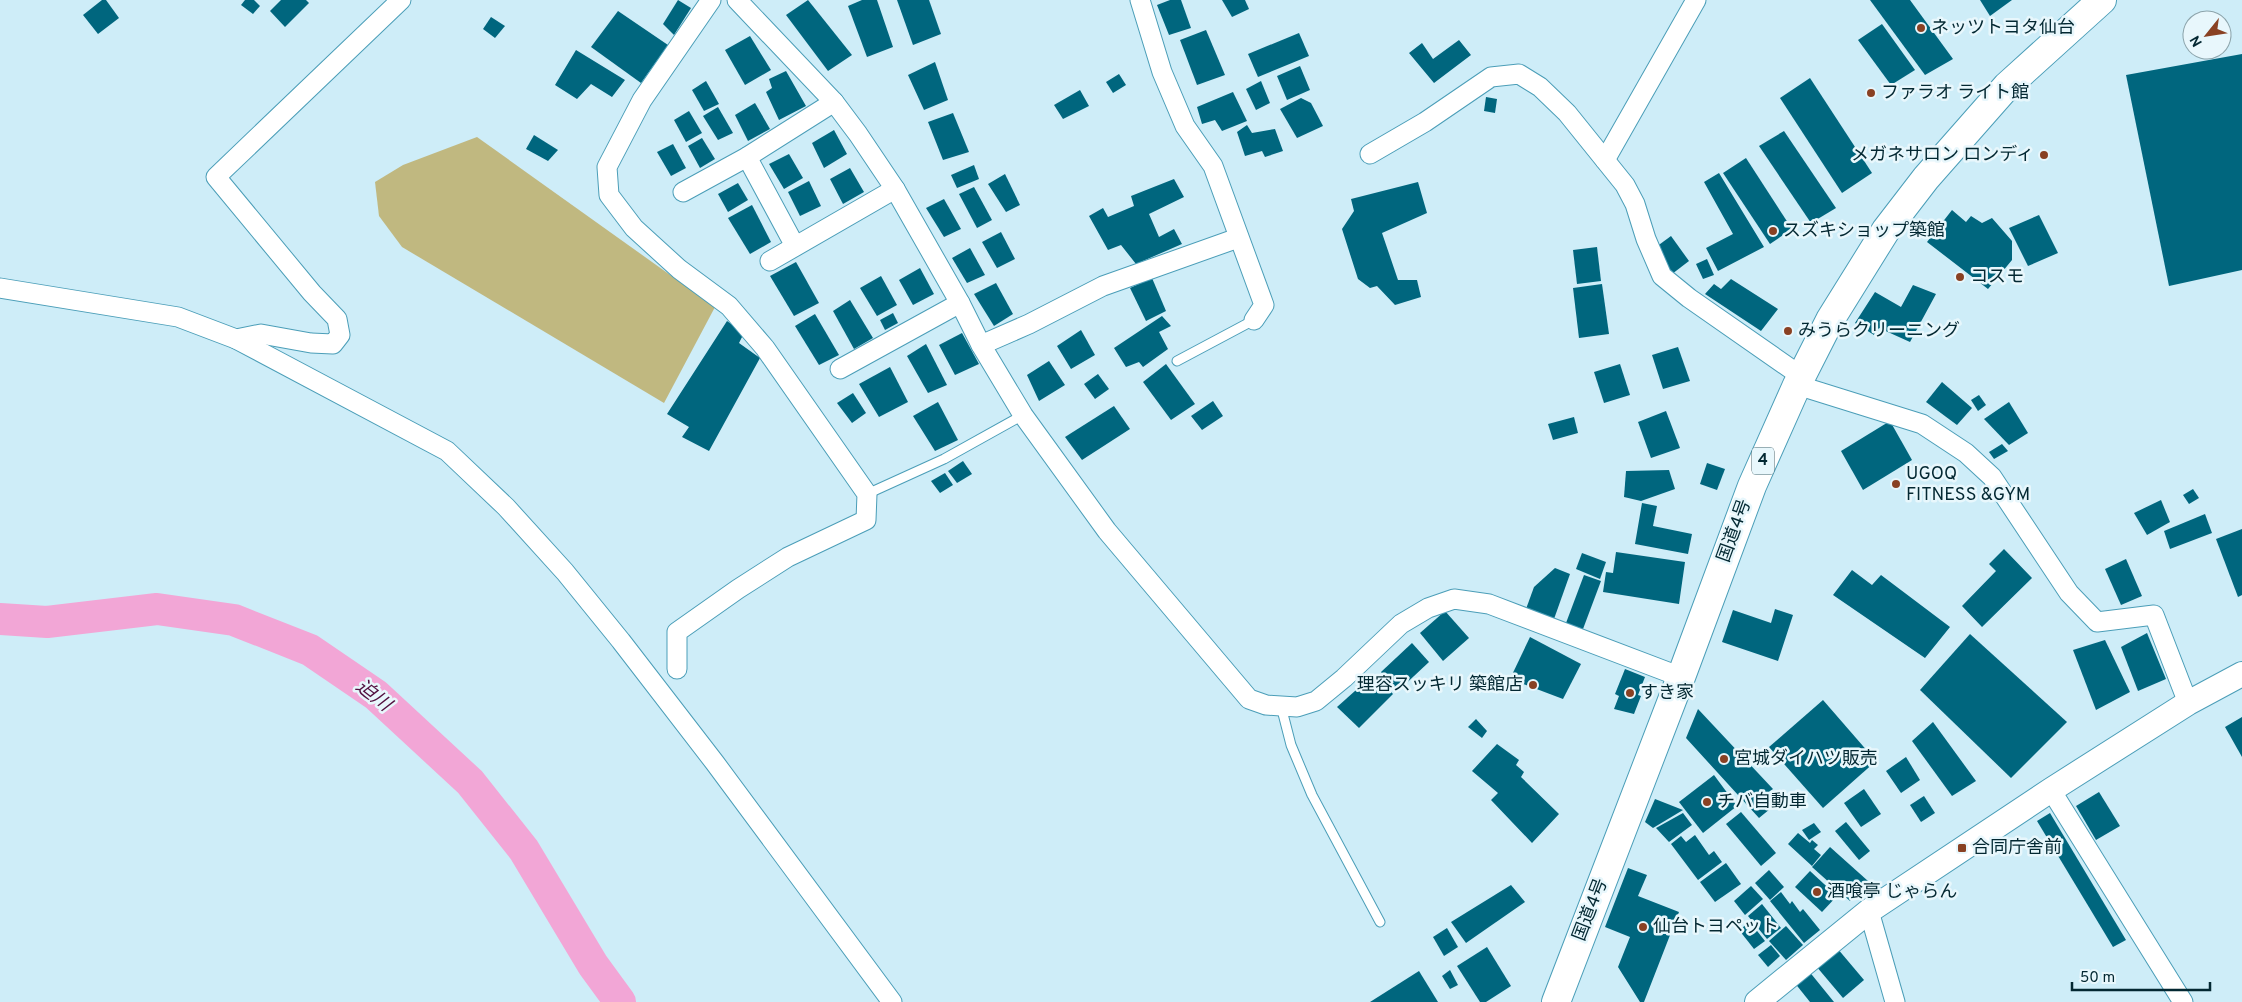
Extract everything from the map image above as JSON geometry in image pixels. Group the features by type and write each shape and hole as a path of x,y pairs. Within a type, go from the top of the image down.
{"highway":[{"name":"国道4号","path":"1556,1002 1752,486 1799,381 1830,320 1857,273 1886,230 1926,178 2007,86 2102,0"}],"street":[{"path":"236,339 261,334 311,343 333,344 340,335 337,319 312,293 216,177 401,0"},
{"path":"677,669 677,632 788,557 866,520 867,494 765,348 729,306 679,269 634,228 609,195 607,167 642,100 711,0"},
{"path":"738,0 834,102 895,189 960,303 980,345 1023,415 1107,531 1249,699 1266,705 1281,706 1296,706 1316,701 1344,678 1401,624 1428,608 1454,599 1489,604 1681,677"},
{"path":"1140,0 1162,72 1185,126 1213,166 1264,305 1254,320"},
{"path":"1605,160 1696,0"},
{"path":"1370,154 1425,122 1491,78 1520,74 1540,87 1567,113 1625,185 1635,204 1646,239 1662,276 1799,381 1922,424 1966,453 1992,477 2068,593 2097,622 2154,615 2188,703"},
{"path":"683,192 747,156 834,102"},
{"path":"747,156 795,246"},
{"path":"770,261 895,189"},
{"path":"980,345 1029,324 1103,286 1238,238"},
{"path":"0,288 178,317 236,339 447,451 506,507 565,572 621,641 715,763 892,1002"},
{"path":"840,369 960,303"},
{"path":"1757,1002 1869,911 2051,790 2188,703 2242,674"},
{"path":"2051,790 2183,1002"},
{"path":"1869,911 1895,1002"}],"lane":[{"path":"1177,361 1254,320"},
{"path":"867,494 944,459 1023,415"},
{"path":"1281,706 1292,745 1312,796 1380,922"}],"shaded area":[{"path":"477,137 715,307 664,403 402,247 379,216 375,182 403,165"}],"building":[{"path":"102,0 106,0 119,18 98,34 83,15"},
{"path":"245,0 254,0 260,6 253,14 241,5"},
{"path":"281,0 306,0 309,3 285,27 270,11"},
{"path":"678,0 691,8 674,35 663,24"},
{"path":"808,0 852,55 828,71 786,15"},
{"path":"862,0 877,0 893,47 867,57 848,6"},
{"path":"897,0 929,0 941,34 913,45"},
{"path":"1170,0 1181,0 1191,28 1169,35 1157,5"},
{"path":"1222,0 1245,0 1249,9 1232,17"},
{"path":"1870,0 1910,0 1953,59 1925,75"},
{"path":"1980,0 2012,0 1990,16"},
{"path":"618,11 668,45 641,83 591,47"},
{"path":"491,17 505,26 495,38 483,29"},
{"path":"1882,24 1915,70 1891,85 1858,40"},
{"path":"1206,30 1225,75 1197,85 1180,40"},
{"path":"1299,33 1309,56 1258,77 1248,54"},
{"path":"750,36 771,70 745,85 725,50"},
{"path":"1459,40 1471,55 1434,83 1409,53 1422,43 1433,59"},
{"path":"576,50 625,80 612,97 591,84 577,99 555,85"},
{"path":"2242,54 2242,270 2169,286 2126,75 2209,60 2232,60 2232,56"},
{"path":"935,62 948,100 924,110 908,75"},
{"path":"1300,66 1310,90 1287,100 1277,76"},
{"path":"786,71 806,106 779,120 766,92 772,88 769,79"},
{"path":"1119,74 1126,85 1113,93 1106,82"},
{"path":"1810,78 1872,173 1842,193 1780,98"},
{"path":"706,81 719,104 704,111 692,90"},
{"path":"1261,81 1270,103 1256,110 1246,89"},
{"path":"1080,90 1089,106 1063,119 1054,105"},
{"path":"1233,92 1247,121 1222,131 1215,120 1202,124 1197,107"},
{"path":"1486,97 1497,99 1495,113 1484,111"},
{"path":"1301,98 1311,103 1323,126 1297,138 1280,109"},
{"path":"755,103 770,129 748,141 735,115"},
{"path":"718,107 733,133 718,140 703,116"},
{"path":"689,111 702,133 686,142 674,120"},
{"path":"953,113 969,152 943,160 928,122"},
{"path":"1247,125 1252,133 1275,129 1283,151 1265,157 1262,151 1245,156 1237,132"},
{"path":"834,130 847,154 824,168 812,143"},
{"path":"1784,131 1836,208 1811,223 1759,146"},
{"path":"534,135 558,150 548,161 526,149"},
{"path":"702,138 715,159 700,168 688,146"},
{"path":"673,144 686,168 671,176 657,152"},
{"path":"789,154 803,178 784,189 769,164"},
{"path":"1746,158 1792,229 1770,244 1723,173"},
{"path":"974,165 979,179 957,188 951,175"},
{"path":"850,168 864,192 843,204 830,179"},
{"path":"1719,173 1764,247 1718,271 1706,248 1733,234 1704,182"},
{"path":"1005,174 1020,205 1006,212 988,184"},
{"path":"1174,179 1184,197 1149,214 1159,237 1174,229 1182,244 1136,264 1121,245 1108,250 1089,216 1103,208 1108,217 1134,206 1131,196"},
{"path":"809,181 821,206 800,216 788,192"},
{"path":"1418,182 1427,213 1382,233 1398,280 1417,280 1421,297 1395,305 1377,286 1370,288 1358,279 1342,229 1354,211 1351,199"},
{"path":"738,183 748,200 728,212 718,194"},
{"path":"974,187 992,220 977,228 959,194"},
{"path":"944,199 961,229 944,237 926,208"},
{"path":"752,205 771,242 750,254 728,218"},
{"path":"1952,210 1966,222 1971,216 1982,223 1992,218 2012,241 2012,260 1988,289 1927,242"},
{"path":"2039,215 2058,253 2028,266 2009,228"},
{"path":"1001,232 1015,259 997,268 982,242"},
{"path":"1671,236 1689,261 1672,274 1652,250"},
{"path":"1597,247 1601,281 1577,284 1573,250"},
{"path":"970,248 985,275 967,283 952,258"},
{"path":"1707,259 1714,275 1703,279 1696,264"},
{"path":"796,262 819,303 794,316 770,276"},
{"path":"920,268 934,294 913,305 899,280"},
{"path":"881,276 897,305 877,316 860,288"},
{"path":"1152,278 1166,311 1146,321 1130,288"},
{"path":"1731,279 1778,309 1761,331 1705,294 1714,284 1721,289"},
{"path":"996,283 1013,314 994,326 974,294"},
{"path":"1602,284 1609,334 1579,338 1573,288"},
{"path":"1913,285 1936,294 1910,342 1879,328 1874,335 1855,323 1875,292 1901,307"},
{"path":"850,300 873,338 854,349 833,311"},
{"path":"893,313 898,323 885,330 880,320"},
{"path":"815,314 839,355 819,365 795,326"},
{"path":"1162,316 1171,326 1159,332 1168,349 1143,367 1139,362 1126,367 1114,348"},
{"path":"727,321 744,333 739,343 760,358 709,451 682,437 689,427 667,414"},
{"path":"1081,330 1095,355 1071,369 1057,346"},
{"path":"962,333 979,364 955,375 939,345"},
{"path":"926,344 947,385 928,393 907,356"},
{"path":"1678,347 1690,381 1663,389 1652,355"},
{"path":"1049,361 1065,385 1039,401 1027,375"},
{"path":"1166,364 1195,404 1171,420 1143,382"},
{"path":"1620,364 1630,395 1604,403 1594,372"},
{"path":"890,367 908,402 879,417 859,384"},
{"path":"1098,374 1109,389 1095,399 1084,384"},
{"path":"1942,382 1972,408 1957,425 1926,402"},
{"path":"853,393 866,413 852,423 837,403"},
{"path":"1979,395 1986,405 1978,411 1971,400"},
{"path":"1213,401 1223,416 1202,430 1191,416"},
{"path":"938,402 958,440 935,451 913,416"},
{"path":"2009,402 2028,433 2009,445 1984,419"},
{"path":"1114,406 1130,429 1082,460 1065,437"},
{"path":"1666,411 1680,448 1651,458 1638,422"},
{"path":"1574,417 1578,433 1553,440 1548,424"},
{"path":"1890,421 1912,460 1863,490 1841,451"},
{"path":"2002,444 2008,451 1994,459 1989,452"},
{"path":"963,461 972,474 957,483 948,471"},
{"path":"1707,463 1725,469 1717,490 1700,484"},
{"path":"1669,470 1675,489 1641,501 1624,497 1626,471"},
{"path":"945,473 953,485 940,493 931,481"},
{"path":"2193,489 2199,498 2189,504 2183,495"},
{"path":"2161,500 2170,522 2147,535 2134,513"},
{"path":"1642,503 1657,506 1653,526 1692,534 1688,554 1635,544"},
{"path":"2205,514 2212,533 2170,549 2164,531"},
{"path":"2242,529 2242,595 2238,597 2216,539"},
{"path":"2004,549 2032,578 1982,627 1962,606 1996,571 1989,564"},
{"path":"1616,552 1685,562 1679,604 1603,592 1606,572 1613,573"},
{"path":"1582,553 1606,562 1600,579 1576,569"},
{"path":"2126,559 2142,596 2121,605 2105,569"},
{"path":"1555,568 1570,574 1554,619 1526,609 1534,587"},
{"path":"1852,570 1872,585 1881,575 1950,627 1925,658 1833,595"},
{"path":"1584,575 1601,581 1583,629 1566,623"},
{"path":"1775,609 1793,615 1778,661 1722,642 1733,610 1771,623"},
{"path":"1445,611 1469,638 1443,661 1420,633"},
{"path":"2147,633 2166,679 2138,691 2121,647"},
{"path":"1970,634 2067,722 2011,778 1920,690"},
{"path":"1530,637 1581,664 1563,699 1510,679"},
{"path":"2105,640 2130,692 2096,710 2073,650"},
{"path":"1412,643 1429,662 1398,691 1381,672"},
{"path":"1625,669 1645,677 1638,695 1641,696 1634,714 1614,709 1619,696 1615,694"},
{"path":"1374,674 1393,694 1359,728 1337,707"},
{"path":"1823,700 1876,761 1823,808 1769,747"},
{"path":"1698,709 1773,789 1762,797 1770,809 1759,818 1686,738"},
{"path":"2242,717 2242,757 2225,727"},
{"path":"1476,719 1487,731 1482,738 1468,727"},
{"path":"1933,722 1976,781 1952,796 1912,741"},
{"path":"1497,744 1519,760 1516,765 1524,772 1521,777 1559,814 1532,843 1491,800 1498,793 1472,771"},
{"path":"1906,757 1920,780 1901,793 1886,771"},
{"path":"1714,775 1737,806 1703,833 1679,802"},
{"path":"1864,789 1881,814 1861,827 1844,803"},
{"path":"2099,792 2120,826 2096,840 2076,806"},
{"path":"1924,796 1935,813 1921,822 1910,805"},
{"path":"1655,799 1683,810 1653,828 1645,822"},
{"path":"1741,812 1776,853 1761,866 1726,824"},
{"path":"1683,813 1692,825 1669,842 1656,828"},
{"path":"2050,813 2126,940 2113,947 2037,821"},
{"path":"1846,822 1870,851 1859,860 1835,831"},
{"path":"1814,823 1821,832 1809,840 1802,830"},
{"path":"1798,833 1810,843 1812,840 1818,845 1814,849 1821,855 1812,866 1788,844"},
{"path":"1695,835 1709,855 1714,851 1722,862 1698,880 1671,844 1681,836 1686,842"},
{"path":"1830,847 1868,881 1850,901 1812,867"},
{"path":"1726,863 1741,884 1715,902 1700,882"},
{"path":"1628,868 1647,875 1638,896 1679,912 1644,1002 1640,1002 1618,967 1630,937 1605,927"},
{"path":"1769,870 1784,887 1770,900 1755,883"},
{"path":"1810,871 1837,896 1822,912 1795,887"},
{"path":"1511,885 1525,902 1466,943 1451,922"},
{"path":"1751,886 1763,899 1745,915 1734,901"},
{"path":"1781,892 1790,904 1792,901 1800,912 1803,909 1820,930 1804,943 1770,901"},
{"path":"1762,904 1781,928 1767,939 1748,916"},
{"path":"1750,922 1765,941 1754,949 1739,930"},
{"path":"1786,926 1803,945 1786,960 1769,941"},
{"path":"1447,928 1458,947 1444,956 1433,937"},
{"path":"1771,945 1780,956 1768,967 1758,955"},
{"path":"1487,947 1511,986 1486,1002 1480,1002 1457,966"},
{"path":"1837,948 1864,980 1843,998 1816,966"},
{"path":"1450,970 1458,985 1450,989 1442,976"},
{"path":"1808,970 1834,1002 1810,1002 1794,982"},
{"path":"1419,971 1438,1002 1370,1002"}],"waterway":[{"name":"迫川","path":"0,619 47,622 157,609 234,620 310,650 376,695 470,782 524,850 593,965 620,1002"}],"place":[{"name":"ネッツトヨタ仙台","path":"1921,28"},
{"name":"ファラオ ライト館","path":"1871,93"},
{"name":"メガネサロン ロンディ","path":"2044,155"},
{"name":"スズキショップ築館","path":"1773,231"},
{"name":"コスモ","path":"1960,277"},
{"name":"みうらクリーニング","path":"1788,331"},
{"name":"UGOQ FITNESS &GYM","path":"1896,484"},
{"name":"理容スッキリ 築館店","path":"1533,685"},
{"name":"すき家","path":"1630,693"},
{"name":"宮城ダイハツ販売","path":"1724,759"},
{"name":"チバ自動車","path":"1707,802"},
{"name":"合同庁舎前","path":"1962,848"},
{"name":"酒喰亭 じゃらん","path":"1817,892"},
{"name":"仙台トヨペット","path":"1643,927"}]}
